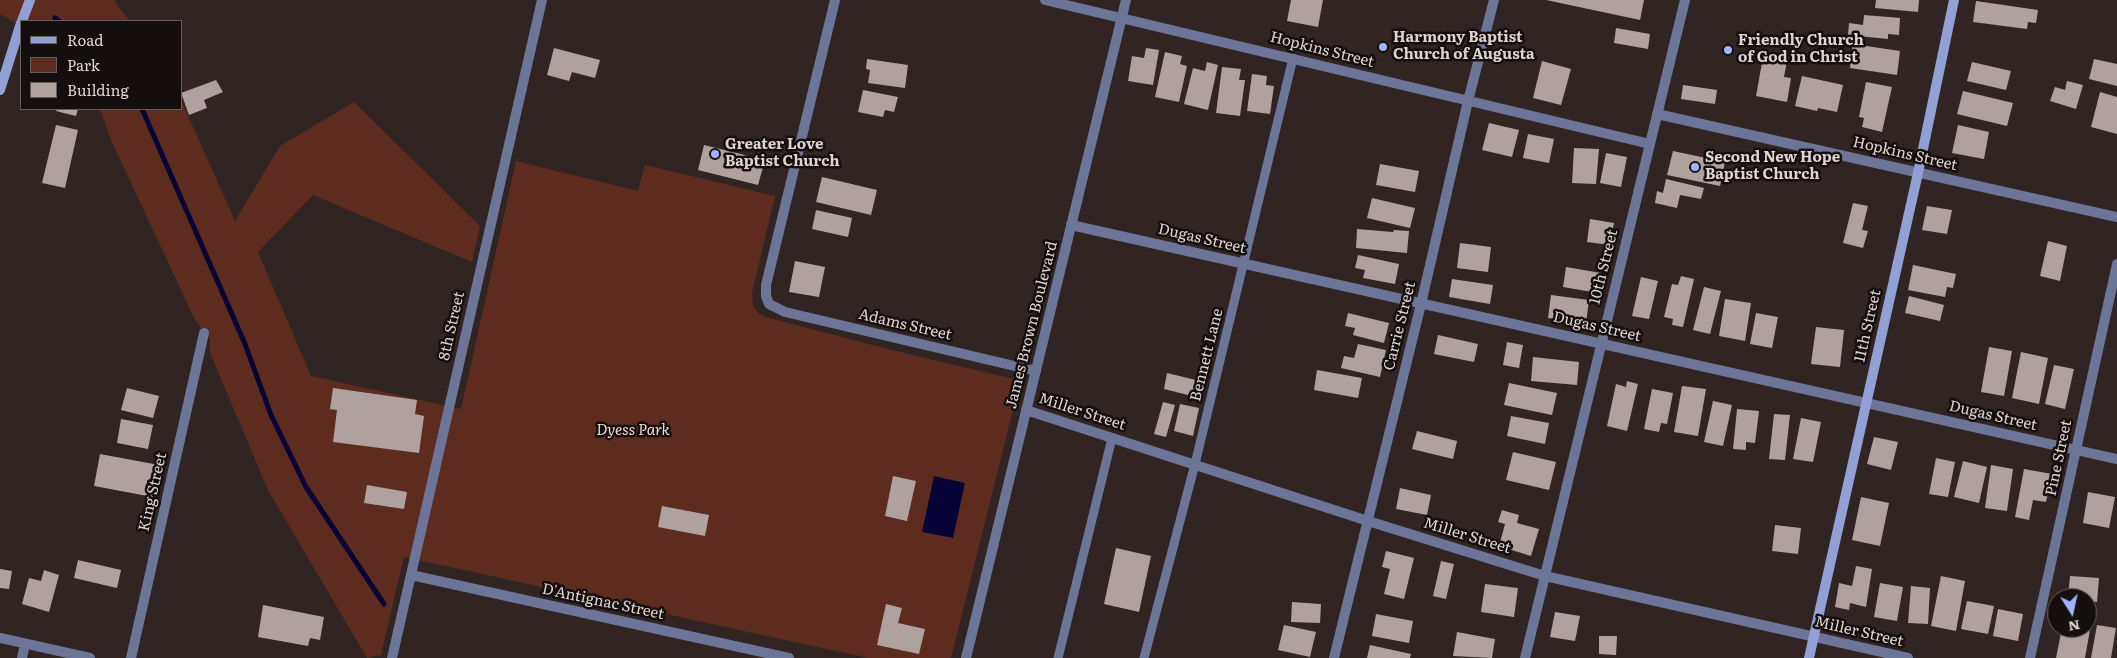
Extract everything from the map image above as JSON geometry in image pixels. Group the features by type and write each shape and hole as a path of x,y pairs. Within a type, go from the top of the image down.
{"main road":[{"path":"23,20 30,0"},
{"name":"11th Street","path":"1810,658 1918,172 1954,0"},
{"path":"0,90 20,27"}],"street":[{"name":"8th Street","path":"392,658 542,0"},
{"name":"Adams Street","path":"835,0 766,285 769,304 785,312 1036,371"},
{"name":"Hopkins Street","path":"1045,0 1650,144"},
{"name":"James Brown Boulevard","path":"966,658 1126,0"},
{"name":"Carrie Street","path":"1334,658 1494,0"},
{"name":"10th Street","path":"1525,658 1685,0"},
{"name":"Hopkins Street","path":"1657,114 2117,217"},
{"name":"Dugas Street","path":"1071,225 2117,459"},
{"name":"Pine Street","path":"2030,658 2117,264"},
{"name":"King Street","path":"131,658 204,334"},
{"name":"Miller Street","path":"1026,410 1368,521 1545,576 1908,658"},
{"name":"D'Antignac Street","path":"411,575 790,658"},
{"path":"0,638 90,658"},
{"path":"22,658 25,644"}],"lane":[{"name":"Bennett Lane","path":"1144,658 1195,464 1294,58"},
{"path":"1058,658 1112,438"}],"green space":[{"path":"0,0 115,0 129,20 20,20 20,25 0,14"},
{"name":"Dyess Park","path":"182,102 235,221 280,146 354,102 480,226 472,262 313,195 258,252 311,376 461,409 516,161 638,191 645,165 775,196 752,293 753,306 759,314 904,353 1018,380 1017,394 951,658 868,658 404,557 381,655 367,658 268,490 210,353 210,339 194,318 111,140 100,110 182,110"}],"shaded area":[{"path":"934,476 965,483 953,538 922,532"}],"building":[{"path":"1291,0 1323,0 1318,27 1287,21"},
{"path":"1546,0 1644,0 1640,20"},
{"path":"1876,0 1919,0 1918,12 1875,8"},
{"path":"1976,1 2038,10 2036,23 2028,22 2027,29 1973,22"},
{"path":"1864,15 1900,18 1899,35 1888,34 1888,39 1848,35 1849,23 1863,25"},
{"path":"1616,28 1650,34 1648,49 1614,43"},
{"path":"1853,44 1900,51 1897,75 1850,68"},
{"path":"554,48 600,60 595,78 572,72 569,81 547,75"},
{"path":"1146,48 1159,50 1153,85 1128,81 1132,56 1144,58"},
{"path":"1165,52 1182,56 1180,64 1187,66 1179,102 1155,97"},
{"path":"1763,57 1787,61 1784,77 1791,78 1787,102 1756,96"},
{"path":"867,59 908,65 905,88 868,83 870,70 866,69"},
{"path":"2094,59 2117,64 2117,86 2089,79"},
{"path":"1542,61 1571,69 1561,105 1533,98"},
{"path":"1207,62 1218,65 1208,110 1184,104 1193,68 1205,71"},
{"path":"1972,62 2011,71 2006,90 1967,81"},
{"path":"1222,67 1241,69 1239,80 1245,80 1240,116 1216,113"},
{"path":"1252,74 1267,76 1266,85 1274,86 1270,114 1247,111"},
{"path":"1802,76 1843,85 1837,112 1818,108 1817,111 1795,106"},
{"path":"216,80 223,92 204,100 207,108 189,115 182,93"},
{"path":"2067,81 2083,85 2076,109 2050,101 2055,87 2065,90"},
{"path":"1866,82 1892,87 1882,132 1862,127 1864,118 1859,117"},
{"path":"1683,85 1717,90 1715,104 1681,99"},
{"path":"863,90 898,97 894,112 885,110 883,117 858,112"},
{"path":"1963,91 2013,103 2007,126 1957,114"},
{"path":"2100,92 2117,97 2117,134 2091,127"},
{"path":"56,110 78,110 76,116"},
{"path":"1489,123 1519,130 1512,157 1482,150"},
{"path":"56,125 78,130 65,188 42,183"},
{"path":"1958,125 1989,132 1984,159 1952,153"},
{"path":"1528,134 1554,139 1549,163 1523,158"},
{"path":"704,145 765,160 758,185 698,170"},
{"path":"1574,148 1599,149 1596,184 1572,183"},
{"name":"Second New Hope Baptist Church","path":"1673,151 1725,162 1720,186 1667,175"},
{"path":"1606,153 1627,157 1621,187 1600,183"},
{"path":"1380,164 1419,171 1415,192 1376,185"},
{"path":"822,177 877,190 871,215 816,202"},
{"path":"1666,179 1704,188 1701,199 1680,195 1677,208 1655,203 1657,191 1663,193"},
{"path":"1372,198 1415,208 1410,228 1367,218"},
{"path":"1853,203 1868,206 1862,230 1868,231 1863,248 1843,243"},
{"path":"1927,206 1952,210 1947,234 1922,230"},
{"path":"816,210 852,218 848,237 812,229"},
{"path":"1590,219 1614,223 1610,245 1587,242"},
{"path":"1357,229 1393,232 1394,230 1409,231 1407,253 1356,248"},
{"path":"2048,241 2067,246 2060,281 2040,276"},
{"path":"1460,243 1491,247 1488,272 1457,268"},
{"path":"1358,255 1399,264 1395,284 1363,278 1365,270 1355,268"},
{"path":"795,261 825,267 819,297 789,292"},
{"path":"1913,265 1956,274 1953,288 1947,287 1945,297 1908,290"},
{"path":"1566,267 1601,273 1598,293 1563,287"},
{"path":"1681,276 1694,279 1683,327 1672,325 1673,319 1664,317 1672,284 1678,285"},
{"path":"1641,277 1658,281 1649,319 1632,316"},
{"path":"1452,279 1493,285 1490,304 1449,297"},
{"path":"1704,287 1721,291 1710,334 1693,330"},
{"path":"1551,295 1589,300 1586,323 1548,318"},
{"path":"1909,296 1944,305 1940,321 1905,313"},
{"path":"1725,299 1751,303 1745,341 1719,336"},
{"path":"1348,313 1389,323 1384,343 1353,335 1355,328 1345,326"},
{"path":"1756,313 1778,317 1772,348 1750,344"},
{"path":"1816,327 1844,330 1840,367 1811,364"},
{"path":"1438,335 1478,344 1474,362 1434,354"},
{"path":"1507,342 1523,345 1519,368 1503,365"},
{"path":"1358,344 1386,350 1380,377 1341,368 1344,356 1354,358"},
{"path":"1989,347 2012,351 2004,396 1981,392"},
{"path":"2021,352 2048,358 2039,404 2012,398"},
{"path":"1533,357 1579,362 1577,385 1531,381"},
{"path":"2054,365 2074,369 2065,409 2045,404"},
{"path":"1317,370 1362,378 1358,398 1314,390"},
{"path":"1167,373 1200,381 1196,397 1164,389"},
{"path":"1627,381 1638,384 1627,431 1607,426 1616,384 1626,387"},
{"path":"1509,383 1557,393 1552,415 1504,405"},
{"path":"1682,386 1706,389 1698,436 1674,432"},
{"path":"127,388 159,396 153,418 121,410"},
{"path":"333,388 417,400 415,414 424,416 419,453 333,442 337,410 330,409"},
{"path":"1652,389 1673,393 1667,424 1661,423 1659,432 1644,429"},
{"path":"1713,401 1732,405 1723,446 1704,442"},
{"path":"1163,402 1175,405 1166,437 1154,434"},
{"path":"1180,404 1199,408 1193,436 1174,431"},
{"path":"1737,409 1759,411 1755,443 1746,442 1746,450 1733,449"},
{"path":"1774,414 1790,415 1785,460 1769,459"},
{"path":"1511,416 1549,423 1545,444 1507,436"},
{"path":"1801,418 1821,422 1813,462 1793,459"},
{"path":"121,419 153,425 148,449 117,443"},
{"path":"1417,431 1457,441 1453,459 1412,449"},
{"path":"1874,437 1898,442 1891,470 1867,464"},
{"path":"1513,452 1556,462 1549,490 1506,480"},
{"path":"100,454 159,465 153,497 94,486"},
{"path":"1936,458 1955,462 1948,497 1929,494"},
{"path":"1963,461 1987,467 1979,503 1954,497"},
{"path":"1991,465 2013,469 2007,511 1985,508"},
{"path":"2024,469 2052,474 2046,502 2033,500 2029,520 2015,517"},
{"path":"893,476 916,481 907,521 885,516"},
{"path":"367,485 407,492 404,509 364,503"},
{"path":"1400,488 1431,495 1427,515 1396,509"},
{"path":"2088,492 2115,497 2109,528 2083,523"},
{"path":"1861,497 1889,503 1880,546 1852,540"},
{"path":"662,506 709,515 705,536 658,527"},
{"path":"1502,510 1519,515 1517,523 1539,529 1531,556 1499,546 1505,524 1498,522"},
{"path":"1775,525 1801,528 1798,554 1772,551"},
{"path":"1116,548 1151,556 1139,612 1104,604"},
{"path":"1386,551 1414,558 1404,599 1384,594 1390,569 1382,567"},
{"path":"78,560 121,570 117,588 74,578"},
{"path":"1441,561 1454,564 1446,599 1433,596"},
{"path":"1856,566 1872,569 1866,607 1850,603 1849,610 1835,607 1839,583 1852,586"},
{"path":"0,569 12,571 9,589 0,588"},
{"path":"44,570 59,575 49,612 22,604 29,578 41,581"},
{"path":"1941,576 1965,581 1956,631 1931,626"},
{"path":"2070,576 2099,578 2097,602 2097,588 2069,588"},
{"path":"1880,583 1903,587 1897,621 1874,617"},
{"path":"1485,584 1518,588 1514,617 1481,612"},
{"path":"1911,586 1930,588 1928,624 1908,623"},
{"path":"1967,601 1994,606 1988,634 1961,629"},
{"path":"1292,602 1321,604 1320,623 1291,622"},
{"path":"886,604 902,608 898,623 925,629 919,654 877,645"},
{"path":"263,605 324,617 320,640 310,638 308,646 258,637"},
{"path":"1998,609 2023,614 2018,641 1993,636"},
{"path":"1555,612 1580,616 1575,641 1550,637"},
{"path":"1376,614 1413,621 1409,643 1372,636"},
{"path":"1284,625 1316,632 1310,657 1278,650"},
{"path":"2097,625 2116,628 2111,658 2091,658 2095,638 2097,638"},
{"path":"1457,632 1495,639 1492,658 1453,656"},
{"path":"1599,636 1617,636 1616,655 1599,654"},
{"path":"2060,638 2089,638 2085,658 2056,658"},
{"path":"1370,645 1411,654 1410,658 1367,658"}],"waterway":[{"path":"142,110 245,344 271,415 306,487 384,604"}],"place":[{"name":"Harmony Baptist Church of Augusta","path":"1383,47"},
{"name":"Friendly Church of God in Christ","path":"1728,50"},
{"name":"Greater Love Baptist Church","path":"715,154"},
{"name":"Second New Hope Baptist Church","path":"1695,167"}]}
